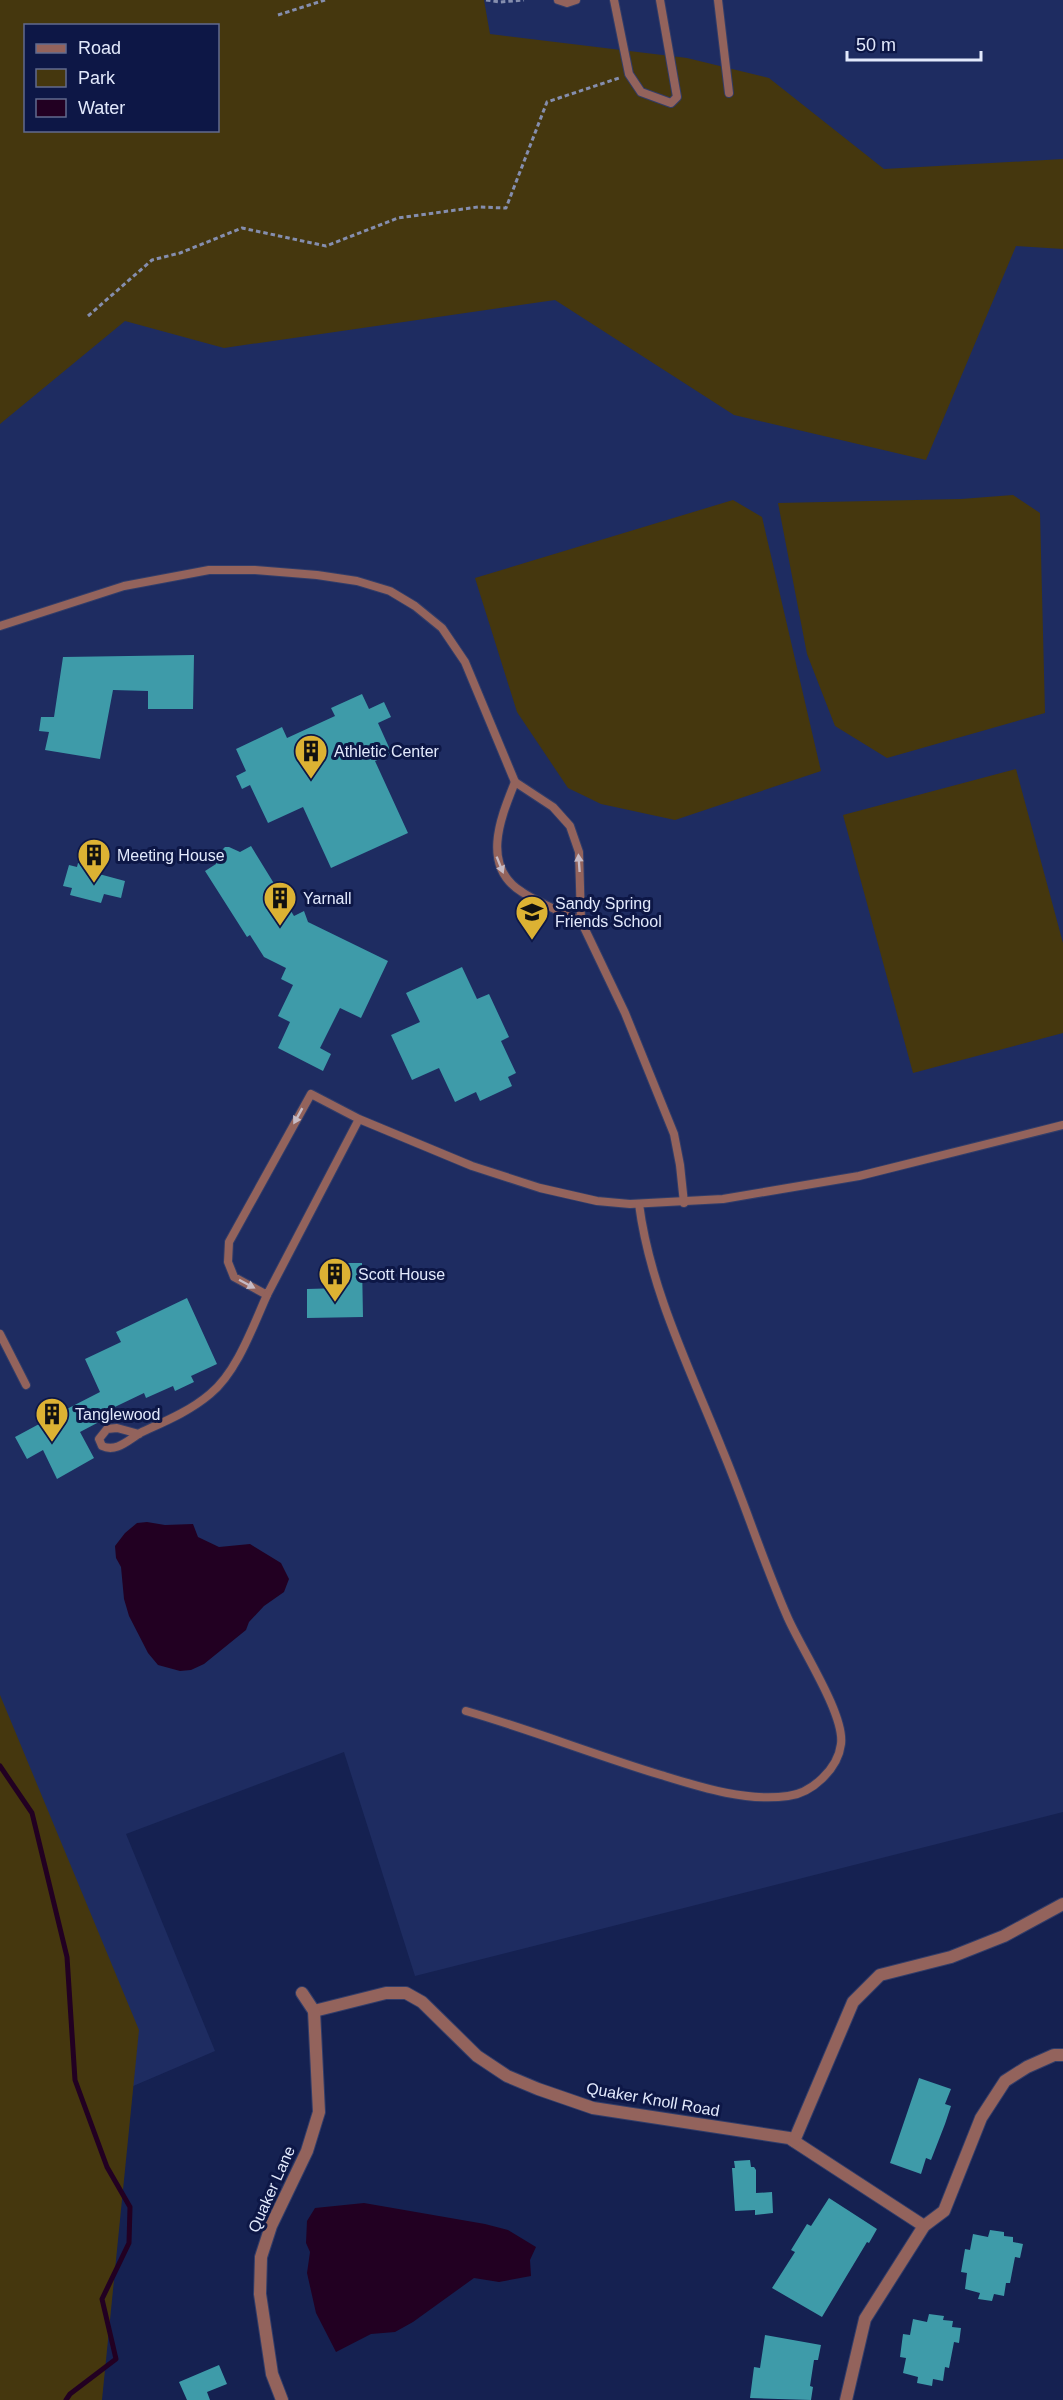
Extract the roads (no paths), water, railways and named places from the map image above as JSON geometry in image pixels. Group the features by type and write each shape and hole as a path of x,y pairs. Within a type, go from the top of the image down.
{"street":[{"path":"794,2141 853,2002 880,1975 951,1957 1004,1936 1063,1904"},
{"path":"302,1993 314,2011"},
{"name":"Quaker Knoll Road","path":"314,2011 386,1993 406,1993 422,2002 477,2056 507,2076 593,2108 789,2138 924,2226"},
{"name":"Quaker Lane","path":"282,2400 272,2374 260,2294 261,2257 271,2226 307,2151 319,2112 314,2011"},
{"path":"846,2400 865,2319 924,2226 944,2211 981,2118 1005,2081 1054,2055 1063,2055"}],"lane":[{"path":"558,0 567,3 576,0"},
{"path":"614,0 629,75 641,93 671,103 677,97 660,0"},
{"path":"718,0 729,93"},
{"path":"0,626 124,586 209,570 255,570 357,581 390,591 415,606 442,628 465,662 515,782 553,807 570,826 579,852 581,921 625,1013 674,1134 684,1203"},
{"path":"515,782 500,818 496,855 504,875 520,892 581,921"},
{"path":"267,1295 234,1277 228,1262 229,1242 311,1094 359,1119 472,1166 540,1188 597,1201 639,1204 723,1199 859,1176 1063,1125"},
{"path":"139,1434 190,1409 213,1393 232,1367 359,1119"},
{"path":"466,1711 703,1788 761,1798 790,1796 816,1784 836,1763 842,1743 839,1722 794,1632 764,1563 725,1456 660,1295 643,1237 639,1204"},
{"path":"0,1334 26,1385"}],"water":[{"path":"137,1523 165,1525 193,1524 198,1537 219,1547 250,1544 281,1563 289,1579 284,1592 264,1606 249,1622 246,1630 204,1664 191,1670 180,1671 158,1665 148,1653 129,1616 115,1546"},
{"path":"364,2203 508,2230 536,2247 530,2260 531,2276 499,2282 474,2278 413,2322 395,2332 371,2334 336,2352 316,2313 307,2273 310,2252 306,2243 307,2221 315,2208"}],"waterway":[{"path":"0,1766 32,1813 67,1957 75,2080 107,2167 130,2207 129,2243 102,2299 116,2359 70,2394 66,2400"}],"place":[{"name":"Athletic Center","path":"311,780"},
{"name":"Meeting House","path":"94,884"},
{"name":"Yarnall","path":"280,927"},
{"name":"Sandy Spring Friends School","path":"532,941"},
{"name":"Scott House","path":"335,1303"},
{"name":"Tanglewood","path":"52,1443"}]}
